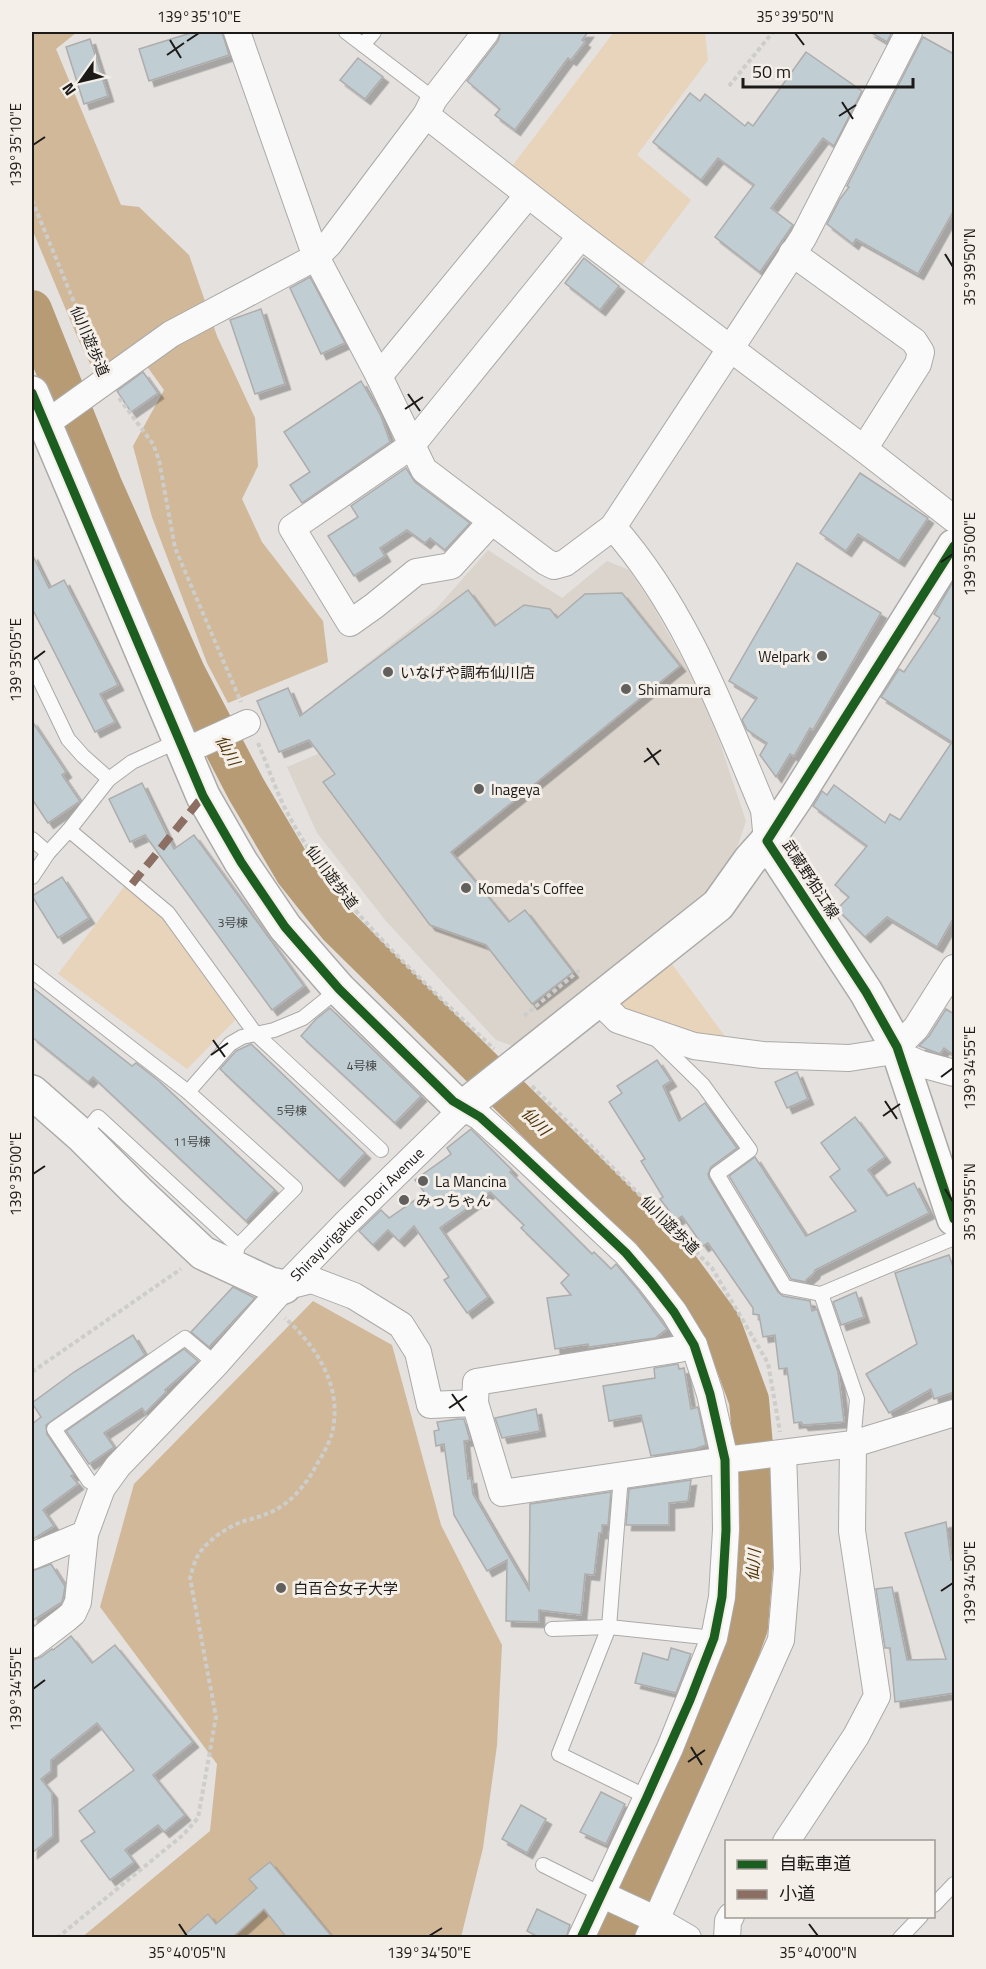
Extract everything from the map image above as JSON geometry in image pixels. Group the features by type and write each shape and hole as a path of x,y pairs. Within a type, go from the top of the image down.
{"street":[{"path":"237,32 316,257 379,376 424,470 554,566 565,563 613,528 816,215 909,32"},
{"path":"45,430 171,334 316,257 329,244 486,32"},
{"path":"430,107 528,195 954,519"},
{"path":"379,376 528,195"},
{"path":"492,521 451,566 416,572 375,606 350,623 292,528 411,446 581,236"},
{"path":"792,253 914,341 921,352 918,364 864,449"},
{"path":"32,393 45,430 188,744 203,796 241,862 285,927 339,989 453,1101 468,1104 626,1253 674,1312 694,1345 730,1460 722,1598 714,1638 690,1700 647,1797 607,1897 581,1938"},
{"path":"613,528 653,579 688,636 764,810 768,841"},
{"name":"武蔵野狛江線","path":"954,546 768,841 857,978 899,1051 954,1219"},
{"path":"188,744 248,722"},
{"name":"Shirayurigakuen Dori Avenue","path":"32,1645 73,1613 78,1602 85,1534 102,1488 118,1466 216,1364 276,1296 354,1214 468,1104 718,904 750,860 768,841"},
{"path":"899,1051 954,968"},
{"path":"597,999 618,1020 694,1046 763,1055 849,1058 899,1051 921,1064 954,1073"},
{"path":"32,1092 82,1136 203,1253 236,1256 270,1284 276,1296 312,1280 354,1296 401,1325 418,1352 430,1405 475,1403"},
{"path":"694,1345 476,1382 475,1403 502,1493 853,1444 954,1413"},
{"path":"787,1840 856,1736 877,1696 852,1531 853,1444"},
{"path":"650,1924 781,1640 787,1569 783,1453"},
{"path":"32,1556 85,1534"},
{"path":"607,1897 650,1924 688,1938"},
{"path":"727,1938 730,1918"}],"lane":[{"path":"346,32 430,107"},
{"path":"363,45 374,32"},
{"path":"32,664 68,739 109,779"},
{"path":"32,877 48,853 109,779 132,762 188,744"},
{"path":"69,830 168,913 255,1033 381,1150"},
{"path":"32,839 48,853"},
{"path":"32,971 188,1092 295,1188 236,1256 98,1117 82,1136"},
{"path":"188,1092 230,1044 255,1033 274,1030 303,1018 339,989"},
{"path":"648,1030 703,1085 750,1150 717,1174 785,1287 821,1294 954,1238"},
{"path":"821,1294 857,1400 853,1444"},
{"path":"102,1488 89,1481 54,1429 184,1338 216,1364"},
{"path":"621,1476 609,1627 559,1754 647,1797"},
{"path":"552,1629 609,1627 714,1638"},
{"path":"543,1865 607,1897"},
{"path":"935,1903 954,1884"},
{"path":"900,1938 920,1918"}],"path":[{"path":"729,86 773,32"},
{"path":"524,1016 582,969"},
{"path":"32,1372 203,1253"},
{"path":"57,1938 183,1835 198,1818 216,1717 190,1578 197,1557 209,1541 242,1522 262,1517 287,1503 311,1476 328,1444 334,1422 334,1392 323,1364 276,1296"}],"shaded area":[{"path":"32,32 77,32 56,49 121,205 139,207 189,255 217,336 255,418 258,466 242,499 262,542 323,621 328,662 228,703 207,663 152,517 133,446 164,390 133,347 94,372 32,229"},
{"path":"614,32 705,32 708,60 637,155 691,200 640,268 513,165"},
{"path":"488,550 562,598 607,561 629,570 652,604 701,697 719,740 746,821 738,845 719,881 522,1049 496,1040 386,921 317,833 287,767 332,748 313,704 436,609"},
{"path":"127,883 154,902 237,1018 187,1069 58,974"},
{"path":"669,960 726,1038 682,1032 623,1011 621,996"},
{"name":"白百合女子大学","path":"313,1301 392,1345 441,1525 502,1645 497,1745 483,1848 461,1937 81,1938 210,1831 217,1764 100,1607 134,1484"}],"building":[{"path":"194,32 222,32 229,55 149,81 139,49"},
{"path":"501,32 588,32 582,40 585,42 571,60 568,58 515,130 495,115 500,109 467,81 498,41"},
{"path":"870,32 892,32 887,42"},
{"path":"923,37 954,54 954,210 918,274 856,239 853,244 827,224 849,187 847,186"},
{"path":"90,39 108,96 84,104 66,47"},
{"path":"806,52 862,91 834,146 823,138 771,208 793,225 760,272 715,237 754,185 718,158 701,180 653,142 690,93 700,101 705,94 745,126 748,122 753,126"},
{"path":"358,58 383,77 365,99 340,80"},
{"path":"584,258 619,286 600,310 565,283"},
{"path":"310,277 345,343 321,354 290,288"},
{"path":"261,309 285,384 255,394 230,320"},
{"path":"143,372 158,393 131,412 117,391"},
{"path":"361,381 381,416 390,442 302,503 290,485 310,472 284,432"},
{"path":"406,468 415,482 470,523 445,550 430,538 425,543 407,530 380,548 385,556 354,576 328,536 358,517 351,506"},
{"path":"860,473 928,518 899,561 858,534 846,551 820,533"},
{"path":"32,554 49,588 64,580 118,685 100,694 115,722 95,732 32,608"},
{"path":"797,563 881,613 813,730 810,728 794,756 790,754 776,777 760,755 767,743 747,730 742,720 757,698 729,681"},
{"path":"954,580 954,917 937,947 887,917 865,937 837,909 849,897 835,885 867,846 813,806 822,791 827,795 834,785 885,823 890,814 900,820 952,742 881,697 899,669 904,672 940,618 934,614"},
{"path":"468,590 495,626 524,605 550,609 557,618 585,594 622,593 680,666 451,852 509,922 525,910 573,972 532,1004 486,945 430,925 323,782 335,774 309,740 279,752 257,701 288,688 300,716"},
{"path":"32,721 66,772 62,775 80,801 48,823 32,799"},
{"path":"142,783 174,849 194,835 304,986 272,1010 145,835 130,842 109,799"},
{"path":"62,877 89,918 58,938 32,896"},
{"path":"32,987 132,1066 136,1063 159,1081 275,1190 246,1221 93,1077 88,1082 32,1037"},
{"path":"330,1008 421,1096 395,1123 301,1036 316,1019"},
{"path":"946,1009 954,1014 954,1055 944,1048 940,1054 919,1046 929,1036"},
{"path":"251,1044 365,1153 339,1181 220,1069 236,1051"},
{"path":"657,1060 671,1081 663,1086 679,1121 705,1103 737,1148 711,1167 709,1178 778,1292 783,1296 810,1301 812,1311 817,1309 838,1372 844,1422 803,1425 801,1422 794,1423 787,1368 779,1369 775,1335 763,1337 759,1315 753,1314 753,1308 708,1243 703,1246 682,1216 676,1220 660,1199 663,1197 641,1161 645,1159 609,1102 622,1093 617,1086"},
{"path":"797,1072 808,1099 787,1108 775,1082"},
{"path":"855,1117 885,1157 868,1170 887,1196 914,1183 929,1213 815,1270 806,1282 791,1279 729,1176 755,1157 806,1236 856,1211 830,1177 840,1169 821,1143"},
{"path":"471,1129 512,1170 510,1172 592,1254 594,1252 611,1269 616,1264 667,1329 655,1338 555,1349 547,1298 571,1295 561,1283 569,1275 521,1228 524,1225 490,1192 440,1228 488,1297 467,1313 444,1280 449,1277 414,1226 399,1241 388,1230 373,1245 359,1231 381,1210 389,1218 425,1193 415,1180 451,1154 447,1148"},
{"path":"949,1255 954,1270 954,1392 934,1399 931,1389 889,1413 866,1374 917,1344 895,1273"},
{"path":"233,1287 255,1298 209,1347 191,1332"},
{"path":"856,1292 864,1317 841,1325 833,1302"},
{"path":"133,1335 145,1355 46,1425 47,1434 74,1474 71,1476 78,1484 43,1510 54,1526 32,1540 32,1424 41,1417 32,1403 74,1372"},
{"path":"184,1349 198,1361 165,1390 166,1392 145,1413 142,1408 104,1433 114,1447 89,1464 66,1431"},
{"path":"678,1364 679,1369 684,1368 691,1409 698,1407 706,1445 651,1456 641,1415 609,1421 603,1386 655,1378 654,1368"},
{"path":"536,1409 540,1431 502,1438 495,1418"},
{"path":"464,1419 470,1440 464,1441 468,1479 471,1478 473,1494 529,1590 530,1504 611,1492 608,1525 602,1525 602,1533 599,1533 594,1575 585,1574 581,1615 539,1610 539,1622 506,1621 507,1560 487,1571 454,1515 444,1444 436,1446 434,1431 439,1430 437,1422"},
{"path":"691,1480 688,1501 669,1503 669,1525 626,1525 629,1489"},
{"path":"946,1522 951,1560 954,1559 954,1693 895,1702 890,1648 885,1648 876,1589 892,1587 907,1660 946,1659 905,1533"},
{"path":"51,1564 65,1586 62,1602 32,1621 32,1571"},
{"path":"71,1636 92,1663 115,1645 193,1742 153,1775 185,1815 164,1832 158,1825 125,1850 134,1862 110,1880 81,1841 95,1832 79,1811 134,1770 97,1723 51,1760 51,1771 41,1779 52,1793 53,1836 32,1853 32,1660 53,1650"},
{"path":"671,1648 691,1654 676,1693 635,1683 643,1653 668,1660"},
{"path":"601,1792 625,1804 606,1844 580,1832"},
{"path":"521,1805 546,1819 527,1853 502,1839"},
{"path":"270,1862 333,1938 287,1938 264,1909 232,1938 181,1938 208,1914 216,1924 257,1888 249,1879"},
{"path":"537,1909 570,1925 566,1938 540,1938 527,1931"}],"waterway":[{"name":"仙川","path":"32,310 102,485 186,674 246,789 295,872 338,926 668,1252 721,1324 749,1400 758,1503 748,1627 715,1718 615,1938"}],"marked path":[{"path":"132,884 203,796"}],"cycle path":[{"path":"32,393 203,796 241,862 285,927 339,989 453,1101 480,1117 626,1253 674,1312 694,1345 710,1394 725,1460 726,1530 722,1597 714,1638 690,1700 581,1938"},
{"path":"954,546 767,841 866,992 897,1047 954,1219"}],"place":[{"name":"Welpark","path":"822,656"},
{"name":"いなげや調布仙川店","path":"388,672"},
{"name":"Shimamura","path":"626,689"},
{"name":"Inageya","path":"479,789"},
{"name":"Komeda's Coffee","path":"466,888"},
{"name":"La Mancina","path":"423,1181"},
{"name":"みっちゃん","path":"404,1200"},
{"name":"白百合女子大学","path":"281,1588"}]}
